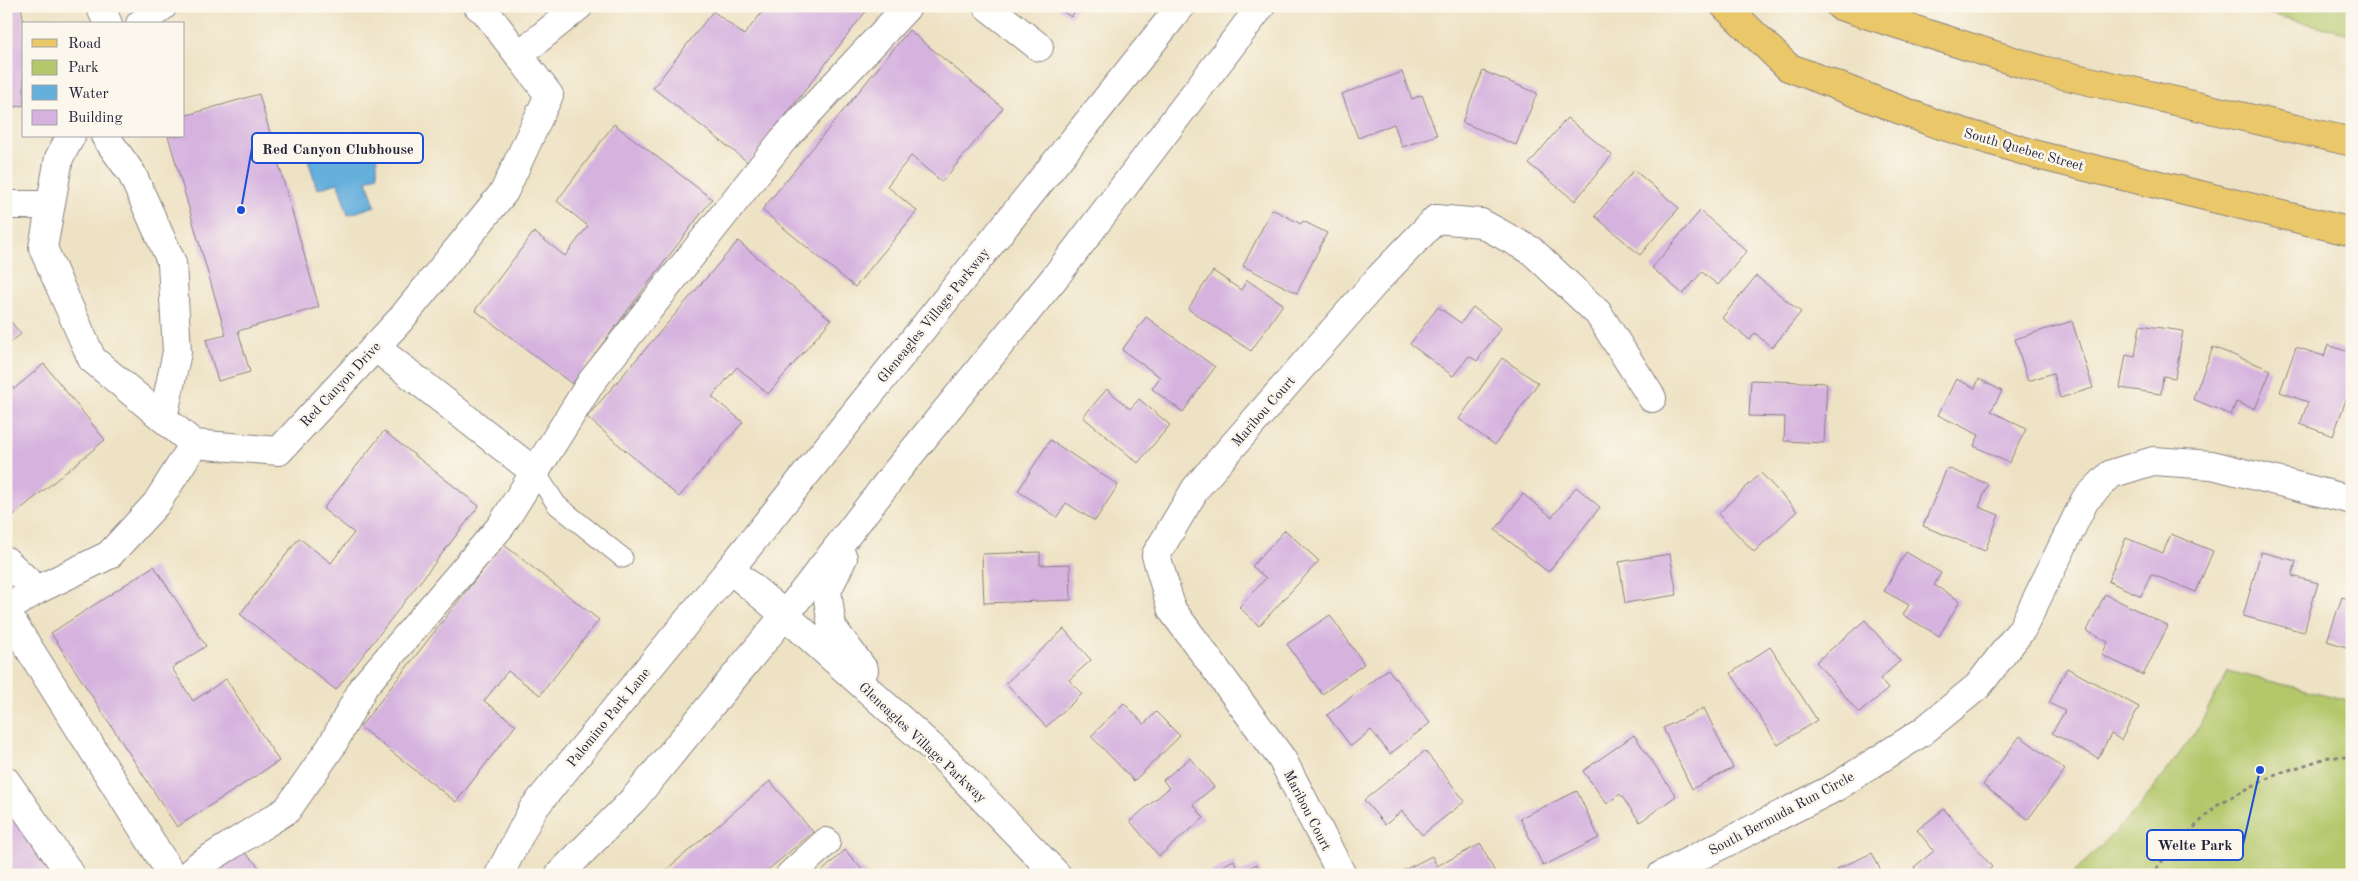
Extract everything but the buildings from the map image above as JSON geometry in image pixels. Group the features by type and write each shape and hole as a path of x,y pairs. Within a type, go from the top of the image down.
{"main road":[{"name":"South Quebec Street","path":"1725,6 1788,67 1936,124 2037,155 2352,232"},
{"path":"1840,6 2042,70 2352,142"}],"street":[{"path":"100,6 107,22"},
{"path":"143,22 163,6"},
{"name":"Red Canyon Drive","path":"194,444 279,451 401,319 504,192 549,95 486,11 478,6"},
{"path":"518,55 579,6"},
{"path":"188,875 199,865 287,810 331,747 364,686 502,526 592,381 783,140 908,6"},
{"path":"987,6 1039,47"},
{"name":"Gleneagles Village Parkway","path":"1057,875 948,762 785,614 730,569 1181,6"},
{"path":"559,875 634,799 785,614 895,473 1056,276 1261,6"},
{"path":"70,138 59,158 43,248 92,359 194,444 156,504 109,555 37,590 6,611 172,875"},
{"path":"107,138 132,174 172,263 177,352 163,418"},
{"path":"6,205 50,205"},
{"name":"Maribou Court","path":"1342,875 1282,760 1172,610 1156,555 1196,488 1379,278 1436,219 1481,223 1532,251 1598,313 1652,398"},
{"path":"375,346 536,472"},
{"name":"South Bermuda Run Circle","path":"1662,875 1836,787 1922,732 1978,686 2022,629 2085,500 2111,474 2153,461 2212,466 2352,500"},
{"path":"895,473 838,567 827,591 832,627 904,722"},
{"path":"6,561 37,590"},
{"name":"Palomino Park Lane","path":"499,875 533,809 730,569"},
{"path":"6,781 71,875"},
{"path":"790,875 826,842"}],"lane":[{"path":"536,472 557,505 622,558"}],"path":[{"path":"2151,875 2171,850 2218,804 2274,774 2329,757 2352,757"}],"green space":[{"path":"2239,6 2352,6 2352,35"},
{"path":"2228,671 2352,701 2352,875 2072,875 2140,806 2195,733"}],"water":[{"path":"363,131 371,141 377,163 377,176 367,180 375,206 348,215 338,183 317,189 305,149"}],"place":[{"name":"Red Canyon Clubhouse","path":"241,210"},
{"name":"Welte Park","path":"2260,770"}]}
